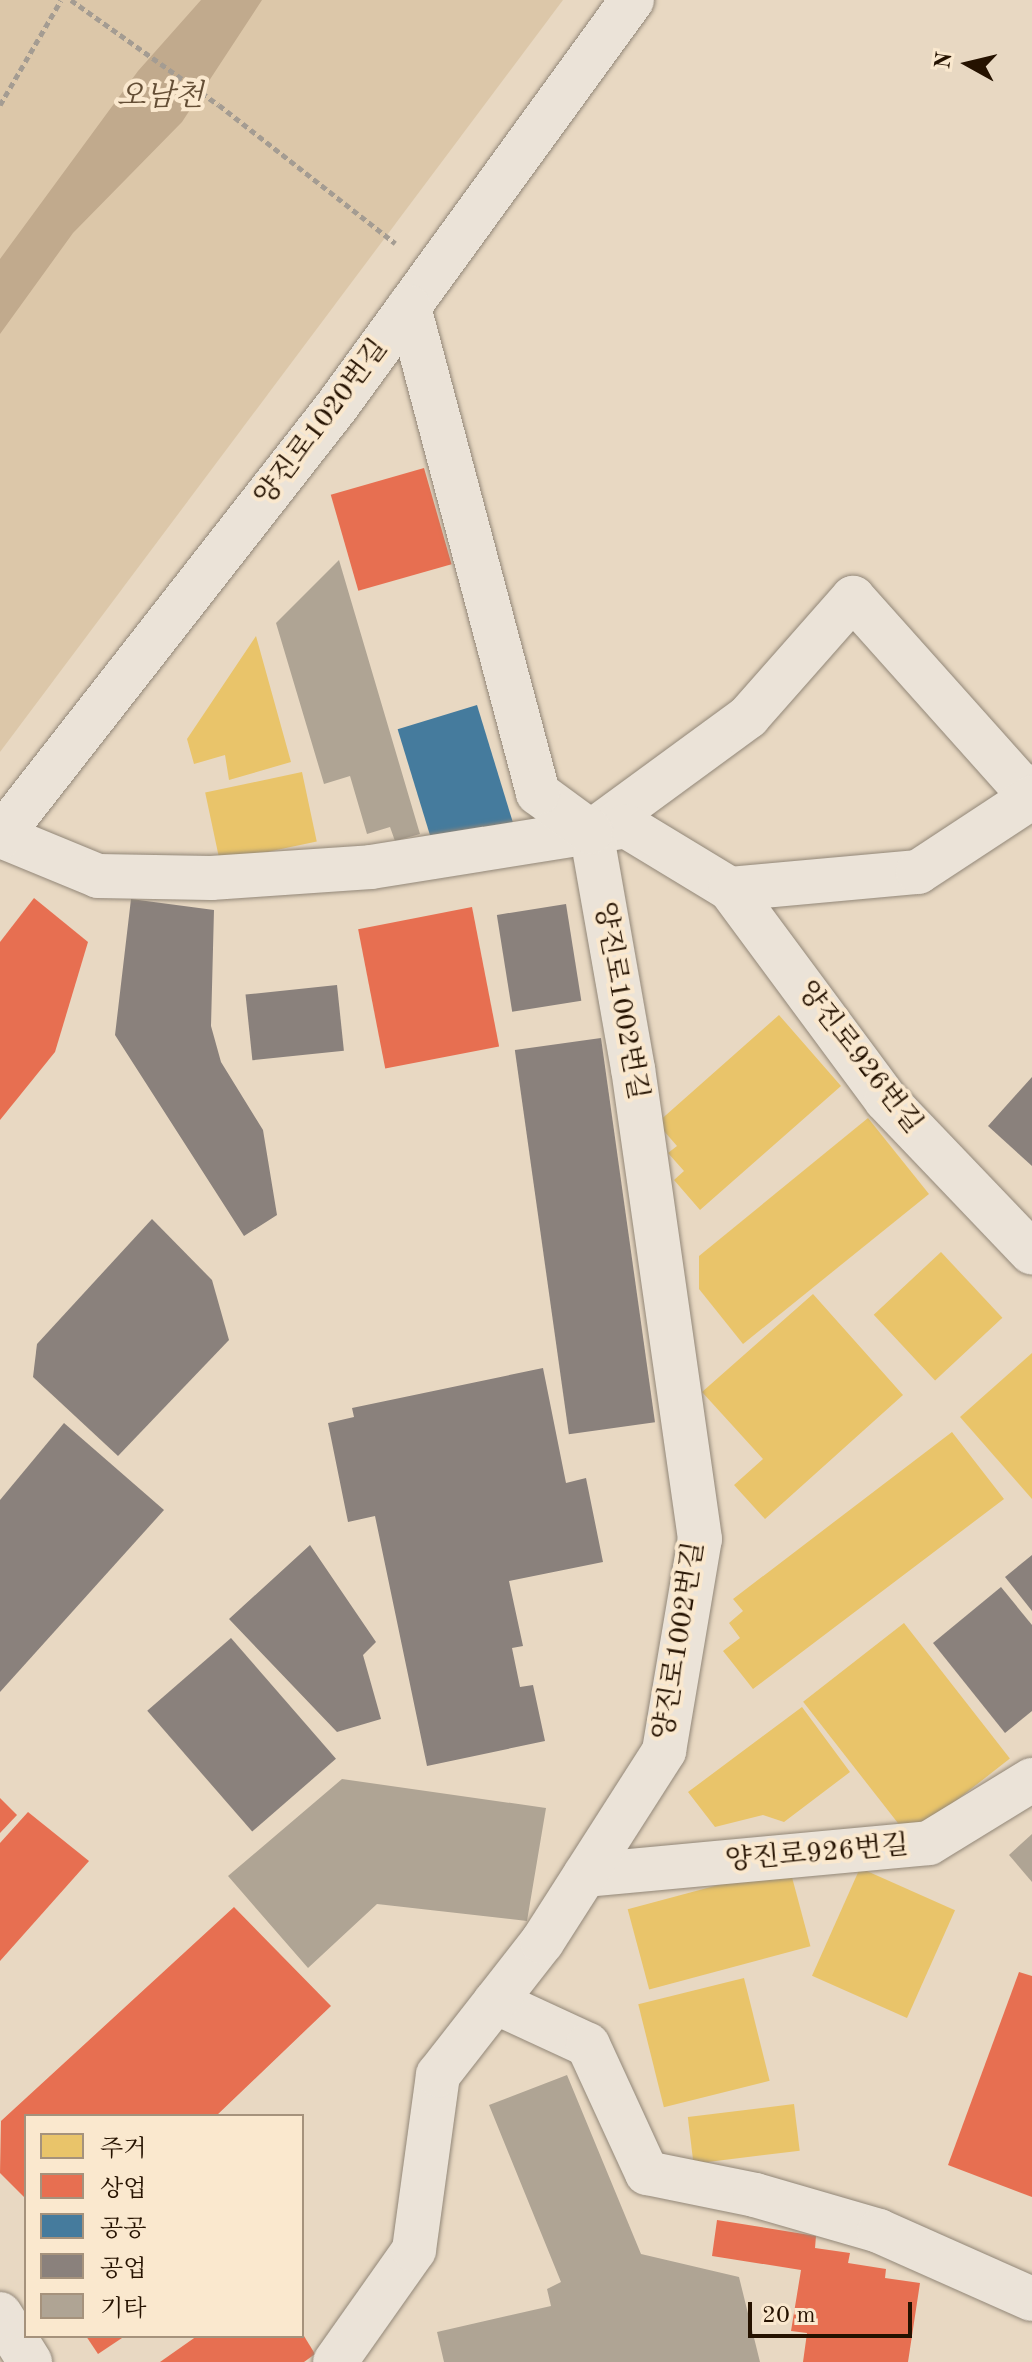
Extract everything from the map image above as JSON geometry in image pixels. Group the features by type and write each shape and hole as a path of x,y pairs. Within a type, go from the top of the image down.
{"street":[{"name":"양진로1020번길","path":"0,836 421,291 632,0"},
{"path":"421,291 538,793 591,832"},
{"path":"0,836 98,876 211,878 371,867 591,832 748,717 853,598 1031,793 918,872 730,889"},
{"name":"양진로926번길","path":"591,832 626,826 730,889 886,1100 1032,1253"},
{"name":"양진로1002번길","path":"335,2362 414,2250 438,2075 495,2002 585,1875 664,1751 700,1539 633,1069 591,832"},
{"name":"양진로926번길","path":"585,1875 929,1843 1032,1780"},
{"path":"495,2002 588,2045 647,2173 755,2195 879,2231 1032,2299"},
{"path":"0,2314 30,2362"}],"path":[{"path":"0,105 61,0"},
{"path":"71,0 219,105 421,291"}],"shaded area":[{"path":"0,0 563,0 0,752"}],"water":[{"name":"오남천","path":"201,0 262,0 182,122 73,233 0,334 0,259 138,71"}],"building: 주거":[{"path":"256,636 291,762 229,780 225,755 194,764 187,739"},
{"path":"302,772 317,841 220,862 205,793"},
{"path":"779,1015 841,1086 700,1210 674,1180 684,1171 668,1153 677,1146 657,1123"},
{"path":"868,1118 929,1194 743,1344 699,1289 699,1256"},
{"path":"941,1252 1002,1318 935,1381 874,1315"},
{"path":"813,1294 903,1395 765,1519 734,1485 763,1459 702,1392"},
{"path":"1032,1353 1032,1499 960,1417"},
{"path":"952,1432 1004,1499 753,1689 723,1651 740,1638 729,1623 743,1611 733,1599"},
{"path":"904,1623 1010,1759 909,1837 803,1702"},
{"path":"802,1707 850,1772 784,1822 763,1815 715,1827 688,1792"},
{"path":"789,1866 810,1946 649,1989 628,1909"},
{"path":"860,1868 955,1910 907,2018 812,1976"},
{"path":"744,1978 770,2081 664,2107 638,2004"},
{"path":"794,2104 800,2151 694,2164 688,2117"}],"building: 상업":[{"path":"424,468 452,564 358,591 331,495"},
{"path":"34,898 88,942 55,1052 0,1120 0,942"},
{"path":"472,907 499,1046 385,1069 358,929"},
{"path":"0,1798 17,1815 0,1833"},
{"path":"28,1812 89,1861 0,1961 0,1843"},
{"path":"234,1907 331,2006 218,2114 24,2114 24,2197 0,2173 1,2121"},
{"path":"1019,1972 1032,1976 1032,2197 948,2165"},
{"path":"717,2220 816,2236 815,2248 850,2253 848,2263 886,2269 885,2278 920,2283 908,2362 803,2362 807,2333 791,2331 801,2270 712,2256"},
{"path":"304,2336 315,2354 304,2362 160,2362 194,2338"},
{"path":"87,2338 122,2338 98,2354"}],"building: 공공":[{"path":"477,705 515,828 435,853 398,729"}],"building: 공업":[{"path":"131,899 214,910 211,1026 221,1062 263,1130 277,1215 244,1236 115,1035"},
{"path":"566,904 581,1001 512,1012 497,915"},
{"path":"337,985 344,1051 252,1060 246,995"},
{"path":"601,1038 655,1422 569,1434 515,1050"},
{"path":"1032,1077 1032,1166 988,1126"},
{"path":"152,1219 212,1280 229,1340 118,1456 33,1377 37,1344"},
{"path":"543,1368 566,1483 586,1478 603,1562 509,1581 523,1646 512,1648 520,1687 533,1685 545,1741 427,1766 375,1516 348,1522 328,1423 354,1417 352,1408"},
{"path":"64,1423 164,1510 0,1692 0,1500"},
{"path":"310,1545 376,1642 363,1655 381,1719 337,1732 229,1619"},
{"path":"1032,1555 1032,1611 1005,1577"},
{"path":"1001,1587 1032,1625 1032,1711 1005,1733 933,1643"},
{"path":"231,1638 336,1759 252,1832 147,1711"}],"building: 기타":[{"path":"339,560 420,834 395,841 390,827 367,834 350,776 324,784 276,623"},
{"path":"342,1779 546,1808 527,1921 377,1904 308,1968 228,1876"},
{"path":"1032,1834 1032,1882 1009,1855"},
{"path":"567,2075 641,2254 739,2277 760,2362 444,2362 437,2332 551,2306 547,2289 561,2282 489,2105"}]}
